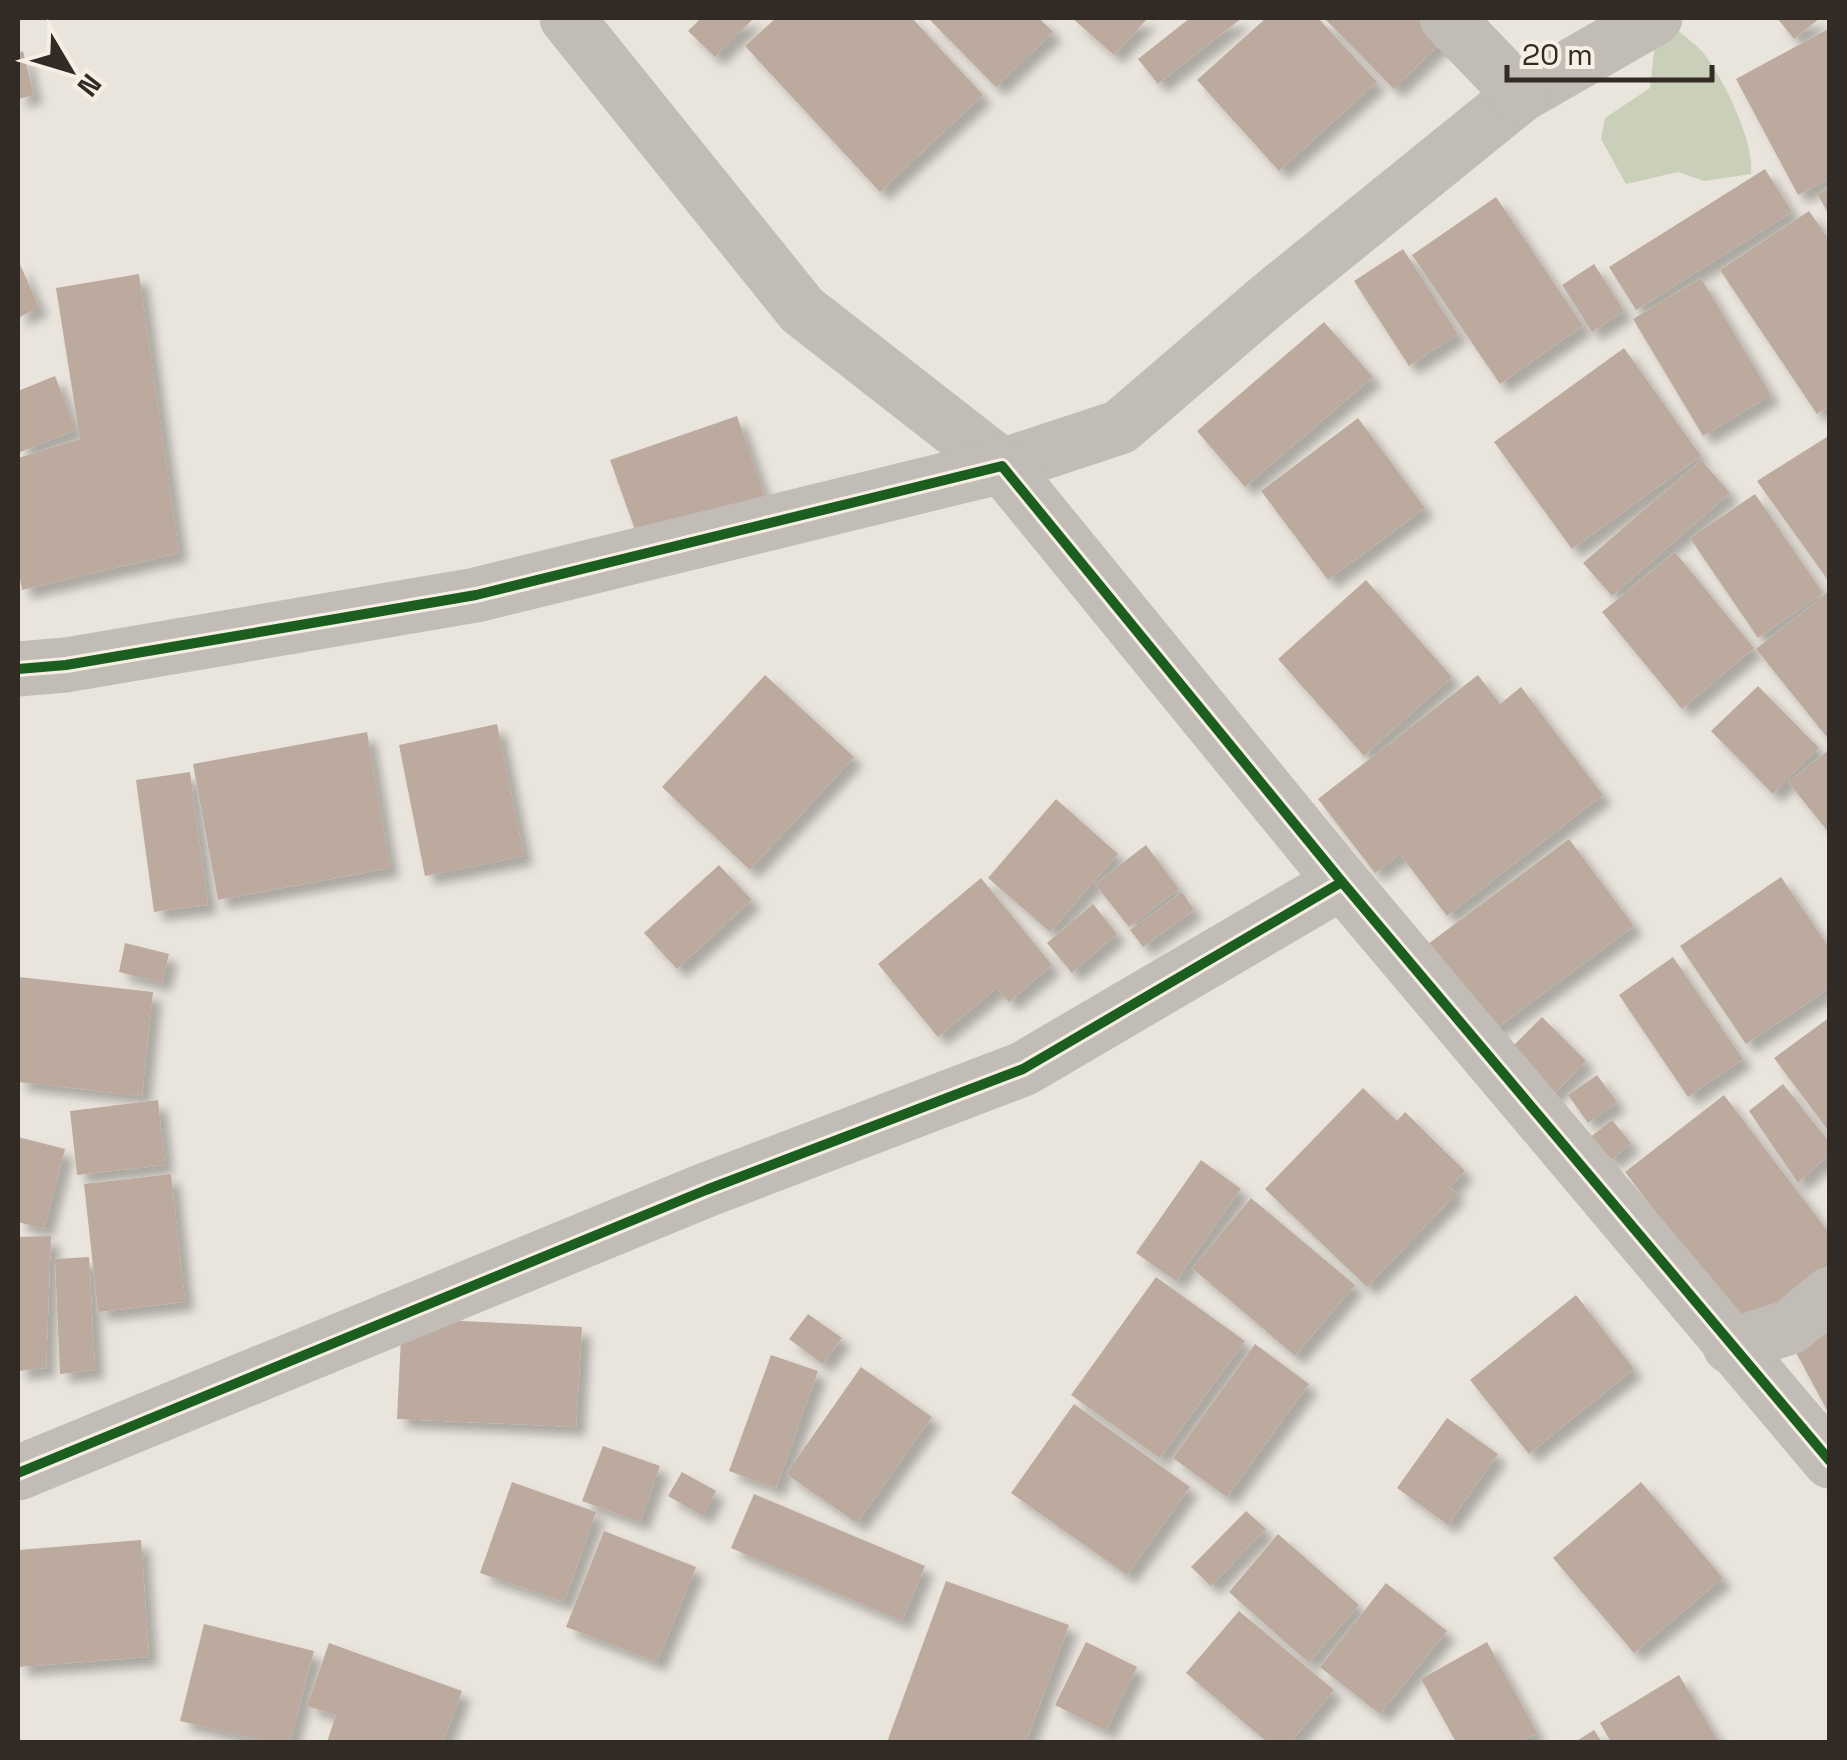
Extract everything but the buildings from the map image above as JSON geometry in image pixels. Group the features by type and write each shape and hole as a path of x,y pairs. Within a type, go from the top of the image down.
{"street":[{"path":"567,18 802,310 1002,466 1342,882 1830,1462"},
{"path":"1447,18 1522,94"},
{"path":"18,670 476,595 1002,466 1120,427 1268,300 1522,94 1655,18"},
{"path":"18,1473 688,1197 1023,1069 1342,882"},
{"path":"1730,1346 1790,1326 1830,1294"}],"green space":[{"path":"1680,32 1704,54 1729,95 1748,146 1751,174 1704,181 1678,172 1626,184 1601,139 1605,118 1650,88 1655,42"}],"cycle path":[{"path":"18,669 66,665 476,595 1002,466 1342,882 1830,1461"},
{"path":"18,1473 706,1190 1023,1069 1342,882"}]}
